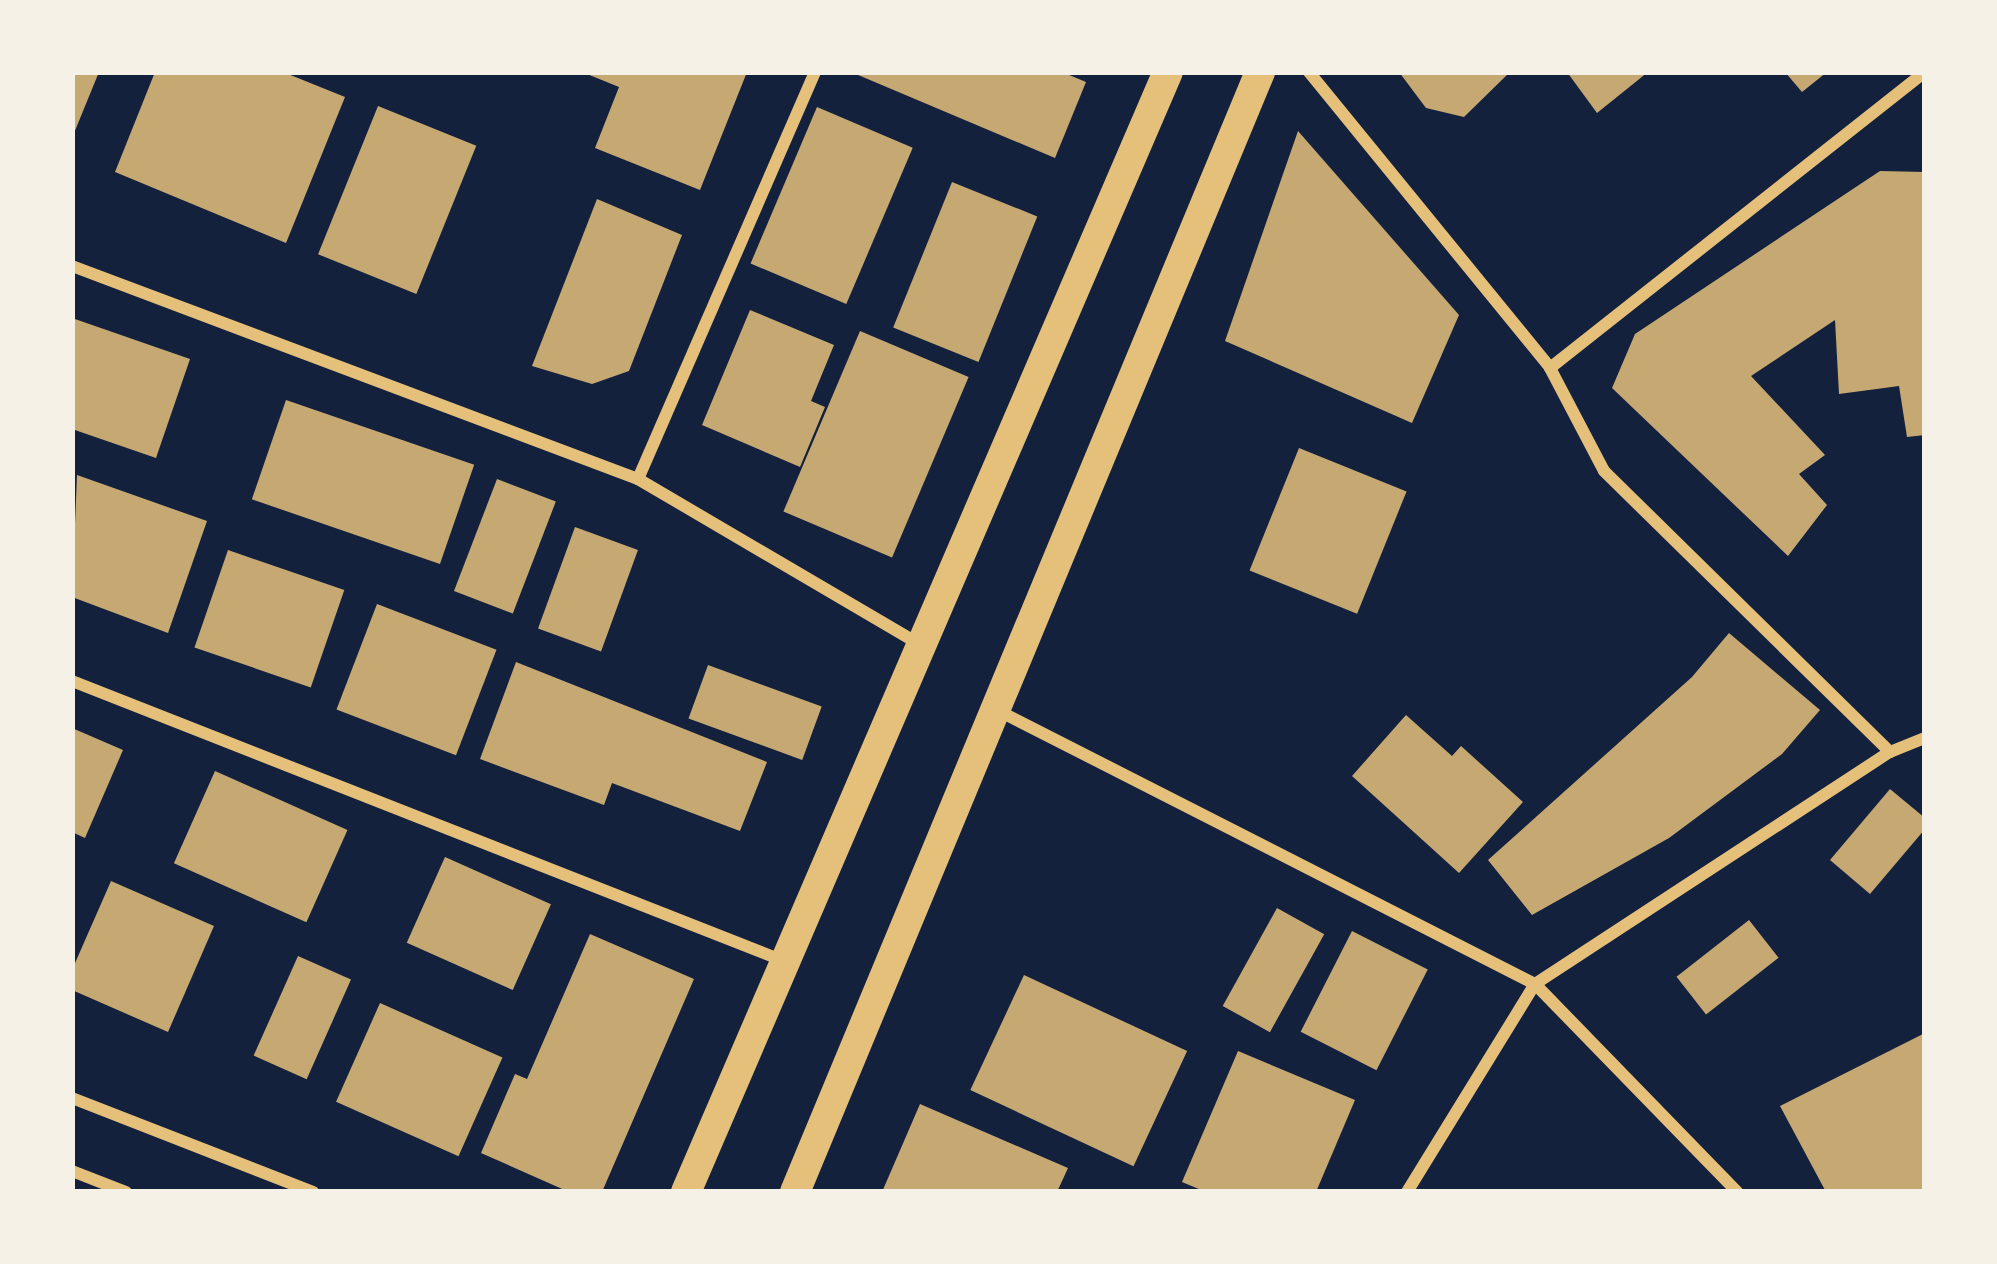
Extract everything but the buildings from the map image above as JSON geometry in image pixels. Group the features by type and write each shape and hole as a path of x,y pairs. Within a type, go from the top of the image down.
{"main road":[{"path":"686,1192 1168,72"},
{"path":"795,1192 991,707 1260,72"}],"street":[{"path":"638,478 814,72"},
{"path":"1309,72 1550,368 1604,471 1890,752"},
{"path":"1550,368 1925,72"},
{"path":"72,266 638,478 919,644"},
{"path":"72,681 785,961"},
{"path":"991,707 1534,984 1737,1192"},
{"path":"1407,1192 1534,984 1890,752 1925,738"},
{"path":"72,1098 313,1192"},
{"path":"72,1171 126,1192"}]}
